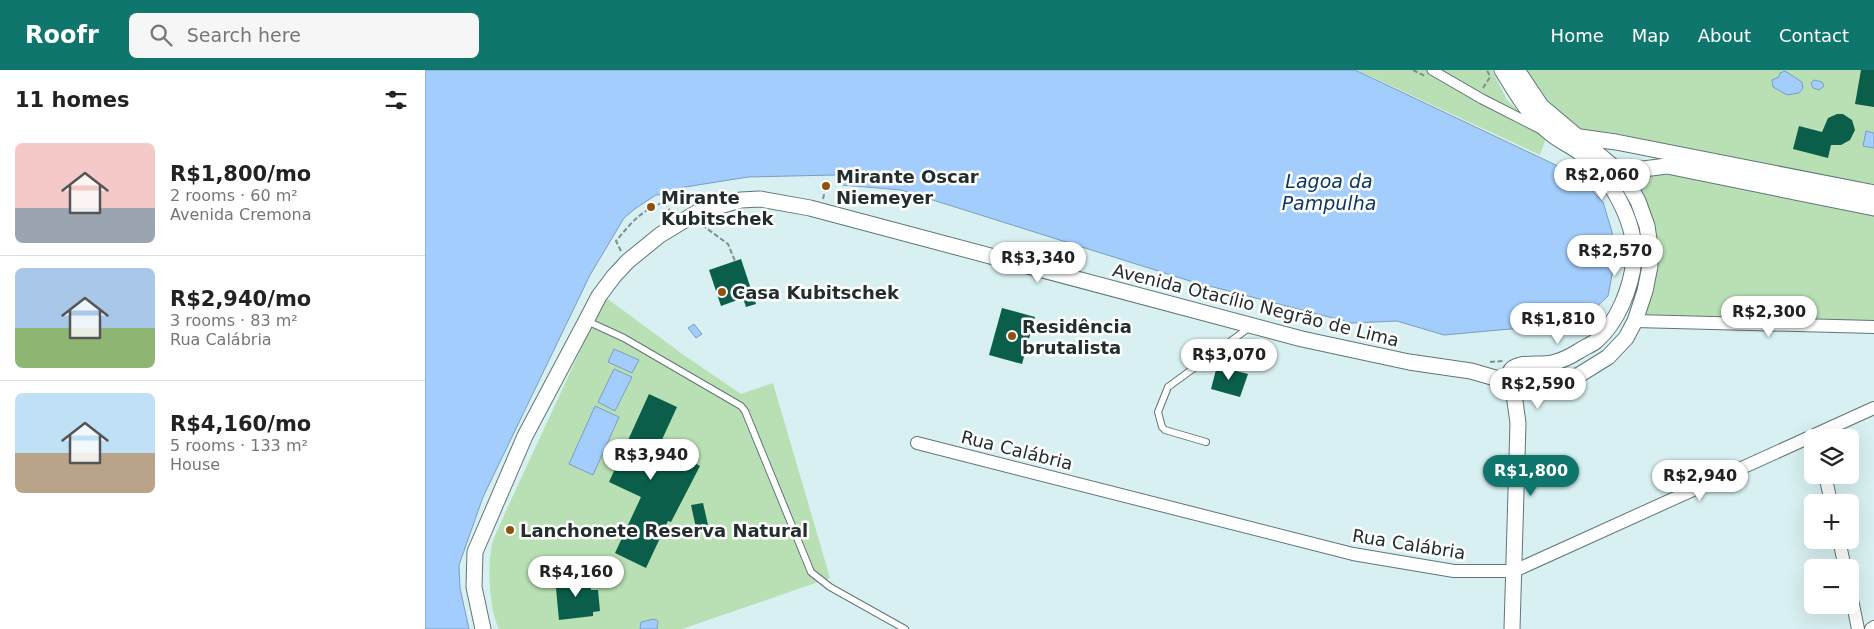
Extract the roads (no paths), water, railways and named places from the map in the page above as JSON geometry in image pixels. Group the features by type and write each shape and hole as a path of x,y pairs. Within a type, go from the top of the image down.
{"street":[{"name":"Avenida Otacílio Negrão de Lima","path":"1431,70 1551,134 1580,152 1613,188 1631,232 1634,259 1629,287 1610,325 1595,341 1570,356 1552,363 1471,371"},
{"name":"Avenida Otacílio Negrão de Lima","path":"1502,70 1528,111 1551,134"},
{"path":"1511,384 1521,391 1531,387 1556,383 1579,375 1608,357 1625,338 1635,321 1645,291 1650,246 1647,226 1629,173 1555,119 1541,106 1517,70"},
{"path":"1580,137 1625,144 1716,169 1874,208"},
{"path":"1625,144 1633,151 1636,161 1629,173"},
{"path":"1604,176 1616,180 1629,173 1667,166 1716,169 1874,193"},
{"name":"Avenida Otacílio Negrão de Lima","path":"483,629 474,587 475,552 525,436 599,296 628,261 660,235 692,215 741,200 760,199 810,208 1302,339 1409,362 1471,371 1511,384"},
{"path":"1635,321 1874,327"},
{"path":"1512,629 1518,423 1509,374 1520,366 1535,374 1518,423"},
{"name":"Rua Calábria","path":"1831,429 1874,408"},
{"name":"Rua Calábria","path":"917,443 1353,554 1454,571 1514,571 1804,442"},
{"path":"1856,614 1859,629"}],"lane":[{"path":"586,321 624,338 741,406 811,572 830,587 905,629"},
{"path":"1206,442 1165,430 1162,427 1158,412 1168,387 1252,326"}],"water":[{"name":"Lagoa da Pampulha","path":"425,70 1355,70 1560,167 1583,182 1603,202 1612,232 1614,264 1608,296 1589,314 1563,327 1510,329 1444,335 1397,321 1352,323 1190,281 901,190 842,185 835,175 748,177 679,188 674,193 656,195 624,218 590,275 483,497 459,565 460,588 469,629 425,629"},
{"path":"1785,71 1802,82 1803,88 1799,93 1787,95 1773,87 1772,80 1779,77 1780,73"},
{"path":"1814,80 1822,82 1824,86 1819,90 1813,88 1811,83"},
{"path":"1866,131 1874,133 1874,148 1863,146"},
{"path":"694,324 702,334 696,338 688,328"},
{"path":"614,349 639,360 632,373 608,362"},
{"path":"614,369 632,377 615,411 598,402"},
{"path":"595,406 619,417 593,475 569,464"},
{"path":"533,572 543,577 544,581 541,586 532,578"},
{"path":"654,619 658,621 657,629 640,629 641,622"}],"place":[{"name":"Mirante Oscar Niemeyer","path":"826,186"},
{"name":"Mirante Kubitschek","path":"651,207"},
{"name":"Casa Kubitschek","path":"722,292"},
{"name":"Residência brutalista","path":"1012,336"},
{"name":"Lanchonete Reserva Natural","path":"510,530"}]}
